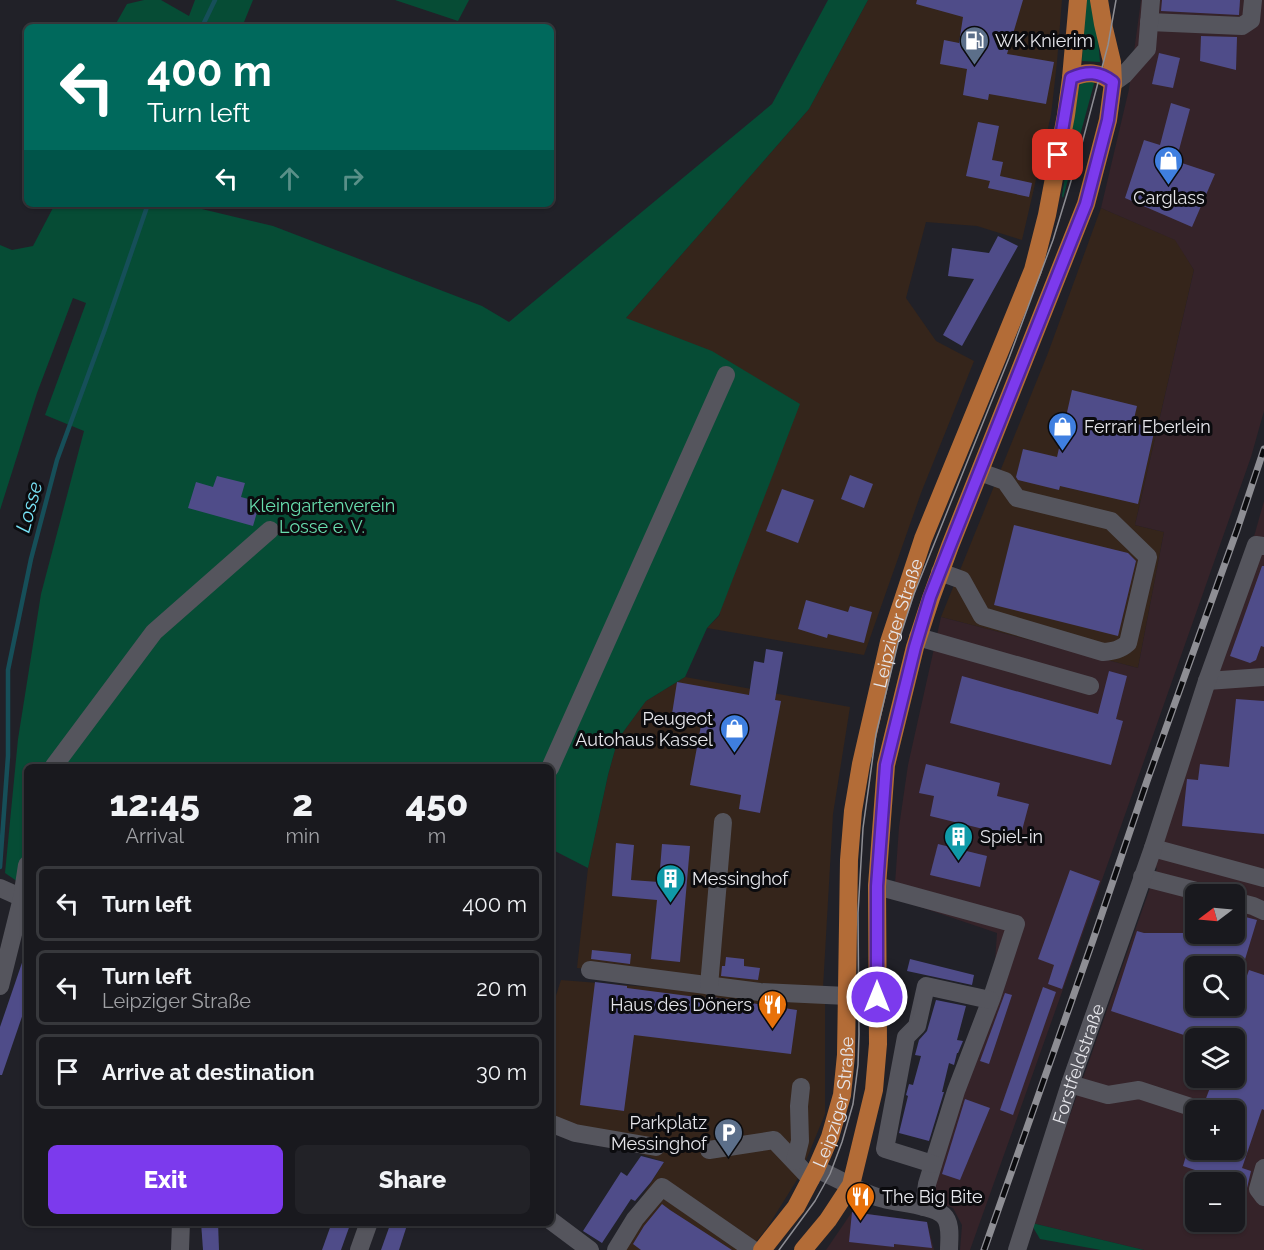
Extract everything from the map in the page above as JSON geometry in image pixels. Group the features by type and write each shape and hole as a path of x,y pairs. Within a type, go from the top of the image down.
{"main road":[{"name":"Leipziger Straße","path":"762,1250 796,1207 814,1174 830,1137 842,1095 846,1054 849,860 853,811 861,764 889,642 922,539 1033,270 1047,215 1071,78 1078,0"},
{"name":"Leipziger Straße","path":"803,1250 828,1220 851,1185 874,1090 877,1036 877,886 886,765 918,638 930,597 1086,204 1108,120 1113,82 1112,62 1102,24 1099,0"},
{"path":"1071,78 1083,73 1092,73 1113,82"}],"street":[{"path":"1113,82 1124,75 1147,49 1151,0"},
{"path":"1149,22 1242,26 1251,20 1253,0"},
{"path":"552,764 726,375"},
{"path":"940,572 962,580 982,616 1103,652 1122,649 1128,643 1148,557 1111,521 1017,498 1005,480 980,472"},
{"path":"55,764 154,632 270,531"},
{"name":"Forstfeldstraße","path":"1017,1250 1070,1084 1153,848 1207,681 1256,545 1264,546"},
{"path":"918,638 1090,686"},
{"path":"1207,681 1264,677"},
{"path":"709,986 723,822"},
{"path":"1153,848 1264,878"},
{"path":"0,986 16,895 24,874"},
{"path":"1142,877 1185,888"},
{"path":"877,886 1016,924 956,1091 927,1184 924,1207"},
{"path":"1245,904 1264,911"},
{"path":"590,970 760,992 847,996"},
{"path":"933,1164 885,1149 906,1037 918,1026 926,986 990,1000"},
{"path":"877,1036 905,1044"},
{"path":"1070,1084 1108,1095 1139,1090 1185,1105"},
{"path":"795,1161 800,1141 801,1087"},
{"path":"554,1125 575,1133 656,1147"},
{"path":"709,1150 774,1140 795,1161 814,1174 851,1185 870,1195 934,1209 942,1214 949,1228 949,1250"},
{"path":"1264,1168 1258,1189 1264,1197"},
{"path":"616,1250 635,1219 662,1187 753,1250"},
{"path":"554,1223 590,1250"},
{"path":"180,1250 181,1226"},
{"path":"359,1250 368,1226"}],"shaded area":[{"path":"868,0 1062,0 1051,115 1022,240 977,226 926,222 906,298 936,341 974,361 921,493 864,655 707,628 720,615 625,319 809,109"},
{"path":"1141,0 1264,0 1264,411 1251,457 970,1250 960,1250 962,1225 953,1208 927,1198 994,976 997,933 894,898 899,827 908,765 941,617 1138,668 1164,532 1135,525 1194,270 1175,240 1101,208 1129,89"},
{"path":"1101,208 1176,240 1194,270 1135,525 1164,532 1138,668 941,617 1048,353"},
{"path":"1264,501 1264,1250 1144,1250 1032,1223 1157,868 1140,861 1255,533"},
{"path":"685,677 850,707 833,814 823,988 577,968 588,868 618,739 646,701"},
{"path":"561,980 825,1001 825,1114 800,1175 767,1228 749,1250 609,1250 664,1162 630,1150 554,1115 554,1002"},
{"path":"852,1212 927,1222 934,1250 826,1250"}],"green space":[{"path":"144,0 161,0 189,16 195,0 253,0 243,24 116,24 127,4"},
{"path":"395,0 469,0 458,21"},
{"name":"Kleingartenverein Losse e. V.","path":"828,0 868,0 809,109 626,318 712,351 800,404 719,615 707,628 685,677 646,701 618,739 588,868 554,851 554,764 24,764 24,886 5,873 18,739 41,594 84,431 45,415 86,303 73,298 37,393 0,510 0,245 12,250 33,246 53,207 194,207 273,226 482,306 509,322 772,104"},
{"path":"1085,0 1090,0 1100,62 1082,61"},
{"path":"1095,80 1063,198 1079,86 1082,82"},
{"path":"1032,1223 1144,1250 1101,1250 1040,1239"}],"building":[{"path":"917,0 1023,0 1007,54 1054,62 1046,104 989,94 988,100 963,95 967,69 940,64 944,40 959,43 963,17 916,4"},
{"path":"1162,0 1240,0 1239,15 1161,11"},
{"path":"1201,36 1237,37 1236,70 1200,61"},
{"path":"1159,53 1180,58 1173,88 1152,84"},
{"name":"Carglass","path":"1171,103 1190,109 1176,161 1215,174 1192,227 1125,198 1144,140 1160,145"},
{"path":"978,122 999,126 992,160 1003,162 1000,176 1032,183 1029,197 988,188 990,181 966,176"},
{"path":"998,236 1018,246 962,346 943,335 974,279 948,276 952,248 989,253"},
{"path":"1072,390 1137,406 1133,423 1155,428 1138,504 1060,486 1059,490 1018,480 1016,477 1023,449 1057,457"},
{"path":"850,475 873,484 864,508 841,499"},
{"path":"217,476 245,483 241,497 260,502 253,526 188,508 196,482 213,487"},
{"path":"782,489 814,500 798,543 766,531"},
{"path":"1014,525 1128,553 1136,561 1118,636 994,605"},
{"path":"1262,566 1264,566 1264,647 1261,646 1256,660 1250,663 1230,656"},
{"path":"806,600 848,612 850,606 872,612 864,643 828,634 827,638 798,629"},
{"name":"Peugeot Autohaus Kassel","path":"766,649 783,652 775,700 781,701 760,813 739,809 741,795 690,785 702,720 672,714 677,682 749,695 754,661 764,663"},
{"path":"1109,671 1127,676 1116,719 1123,721 1111,765 950,723 962,676 1098,714"},
{"path":"1236,699 1264,701 1264,834 1182,826 1187,779 1198,780 1200,764 1229,767"},
{"path":"926,764 1000,783 997,796 1029,804 1020,838 930,816 934,796 919,793"},
{"name":"Messinghof","path":"616,843 634,845 631,880 659,882 662,844 690,846 680,962 651,959 657,900 612,896"},
{"name":"Spiel-in","path":"938,844 987,856 980,887 930,875"},
{"path":"1070,870 1100,881 1062,989 1048,984 1054,965 1038,959"},
{"path":"1245,917 1257,920 1245,959 1245,956 1185,956 1185,1016 1232,1018 1233,1016 1245,1016 1245,981 1249,970 1264,975 1264,1110 1262,1109 1245,1159 1245,1100 1205,1100 1210,1088 1245,1088 1245,1028 1185,1028 1185,1035 1111,1011 1137,931 1185,933 1185,944 1245,944"},
{"path":"592,950 631,954 630,964 591,959"},
{"path":"24,957 24,1011 2,1075 0,1075 0,1027"},
{"path":"726,957 744,959 744,966 760,968 758,980 721,976"},
{"path":"910,959 974,975 972,985 907,971"},
{"path":"595,982 797,1010 791,1054 634,1035 624,1111 580,1105"},
{"path":"1043,987 1056,992 1013,1115 1000,1110"},
{"path":"1005,993 1012,995 989,1064 980,1061"},
{"path":"936,1000 966,1006 957,1040 963,1041 954,1065 949,1063 942,1092 944,1092 929,1141 899,1133 909,1084 913,1085 921,1056 915,1055 919,1040 927,1031"},
{"path":"965,1099 990,1108 960,1180 942,1174"},
{"path":"641,1156 664,1162 635,1201 631,1199 602,1243 583,1231 621,1172 627,1176"},
{"path":"1185,1159 1245,1160 1242,1168 1251,1171 1247,1188 1245,1187 1245,1172 1194,1172 1195,1170 1183,1166"},
{"path":"662,1204 732,1250 641,1250 633,1244"},
{"path":"852,1212 927,1222 932,1248 849,1242"},
{"path":"201,1226 218,1226 219,1250 203,1250"},
{"path":"331,1226 350,1226 341,1250 322,1250"},
{"path":"390,1226 407,1226 399,1250 381,1250"}],"waterway":[{"name":"Losse","path":"203,24 215,0"},
{"name":"Losse","path":"0,867 8,756 8,670 31,559 57,460 147,207"}],"tram line":[{"path":"779,1250 815,1201 830,1174 853,1104 858,1065 858,913 863,828 876,734 898,643 914,594 1009,358 1053,240 1079,155 1108,45 1116,0"}],"railway":[{"path":"984,1250 1264,449"}],"place":[{"name":"WK Knierim","path":"974,66"},
{"name":"Carglass","path":"1169,186"},
{"name":"Ferrari Eberlein","path":"1063,452"},
{"name":"Peugeot Autohaus Kassel","path":"734,754"},
{"name":"Spiel-in","path":"959,862"},
{"name":"Messinghof","path":"671,904"},
{"name":"Haus des Döners","path":"773,1030"},
{"name":"Parkplatz Messinghof","path":"728,1158"},
{"name":"The Big Bite","path":"861,1222"}],"route":[{"path":"877,997 877,886 886,765 915,647 930,597 1086,204 1108,120 1113,82 1092,73 1083,73 1071,78 1058,155"}]}
